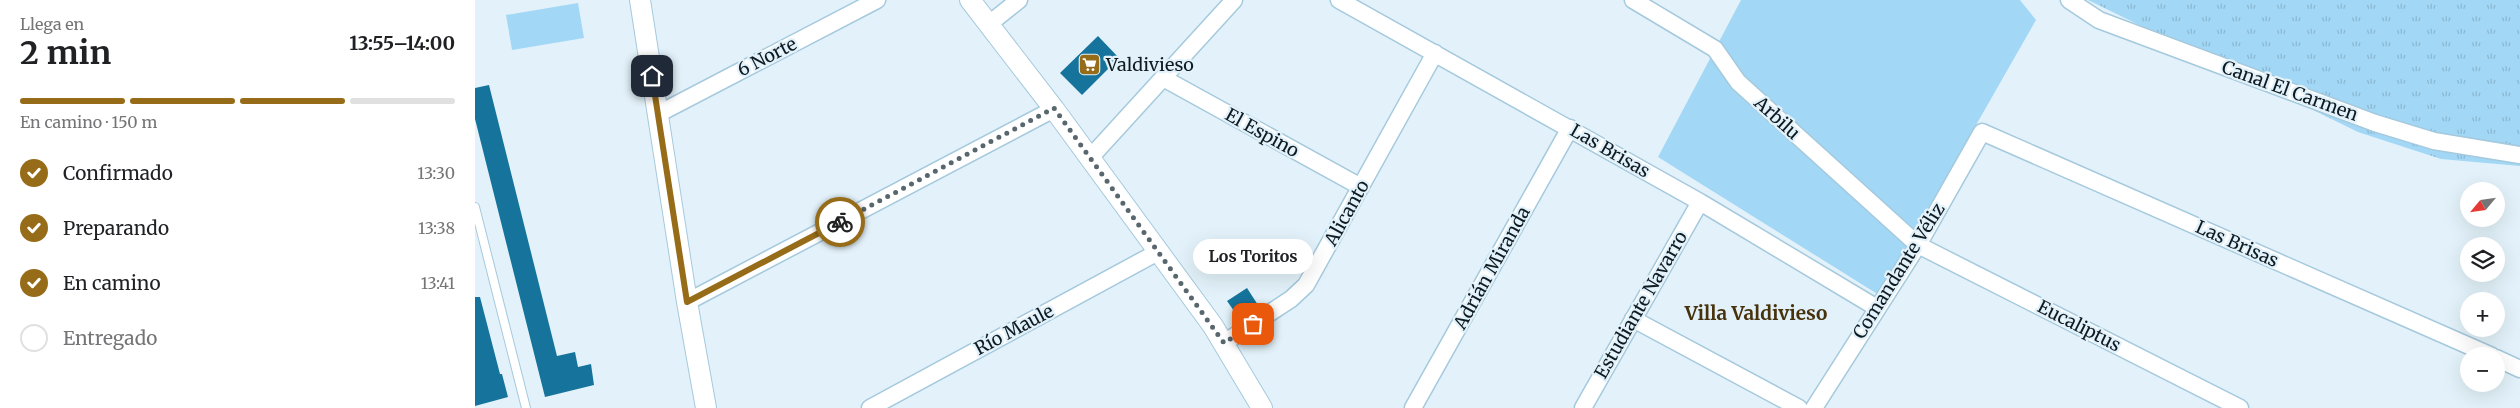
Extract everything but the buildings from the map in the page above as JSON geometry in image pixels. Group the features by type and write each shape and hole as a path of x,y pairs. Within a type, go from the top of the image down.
{"street":[{"path":"640,0 687,302 706,408"},
{"name":"6 Norte","path":"658,114 877,0"},
{"path":"970,0 1054,108 1224,343 1256,406"},
{"path":"989,24 1019,0"},
{"path":"1089,158 1233,0"},
{"name":"Las Brisas","path":"1339,0 1701,202 1877,308"},
{"name":"Arbilu","path":"1633,0 1715,49 1738,82 1918,245"},
{"name":"Canal El Carmen","path":"2069,0 2099,20 2375,123 2434,142 2520,155"},
{"name":"Alicanto","path":"1224,343 1291,298 1306,285 1435,53"},
{"name":"El Espino","path":"1163,78 1361,187"},
{"path":"687,302 1054,108"},
{"name":"Adrián Miranda","path":"1413,408 1571,128"},
{"name":"Las Brisas","path":"1982,132 2472,347"},
{"name":"Comandante Véliz","path":"1814,408 1918,245 1982,132"},
{"name":"Estudiante Navarro","path":"1583,408 1701,202"},
{"name":"Eucaliptus","path":"1918,245 2240,408"},
{"name":"Río Maule","path":"870,408 1158,252"},
{"path":"1633,319 1799,408"},
{"path":"2505,362 2520,369"}],"lane":[{"path":"475,207 526,408"}],"green space":[{"path":"1741,0 2020,0 2036,20 1879,295 1658,157"},
{"path":"2088,0 2520,0 2520,166 2441,159 2358,132"},
{"path":"578,3 584,38 512,50 506,15"}],"way so far":[{"path":"840,222 1054,108 1224,343 1253,324"}],"place":[{"name":"Valdivieso","path":"1090,65"},
{"name":"Los Toritos","path":"1253,324"}],"district":[{"name":"Villa Valdivieso","path":"1756,313"}],"route":[{"path":"652,76 687,302 840,222"}]}
